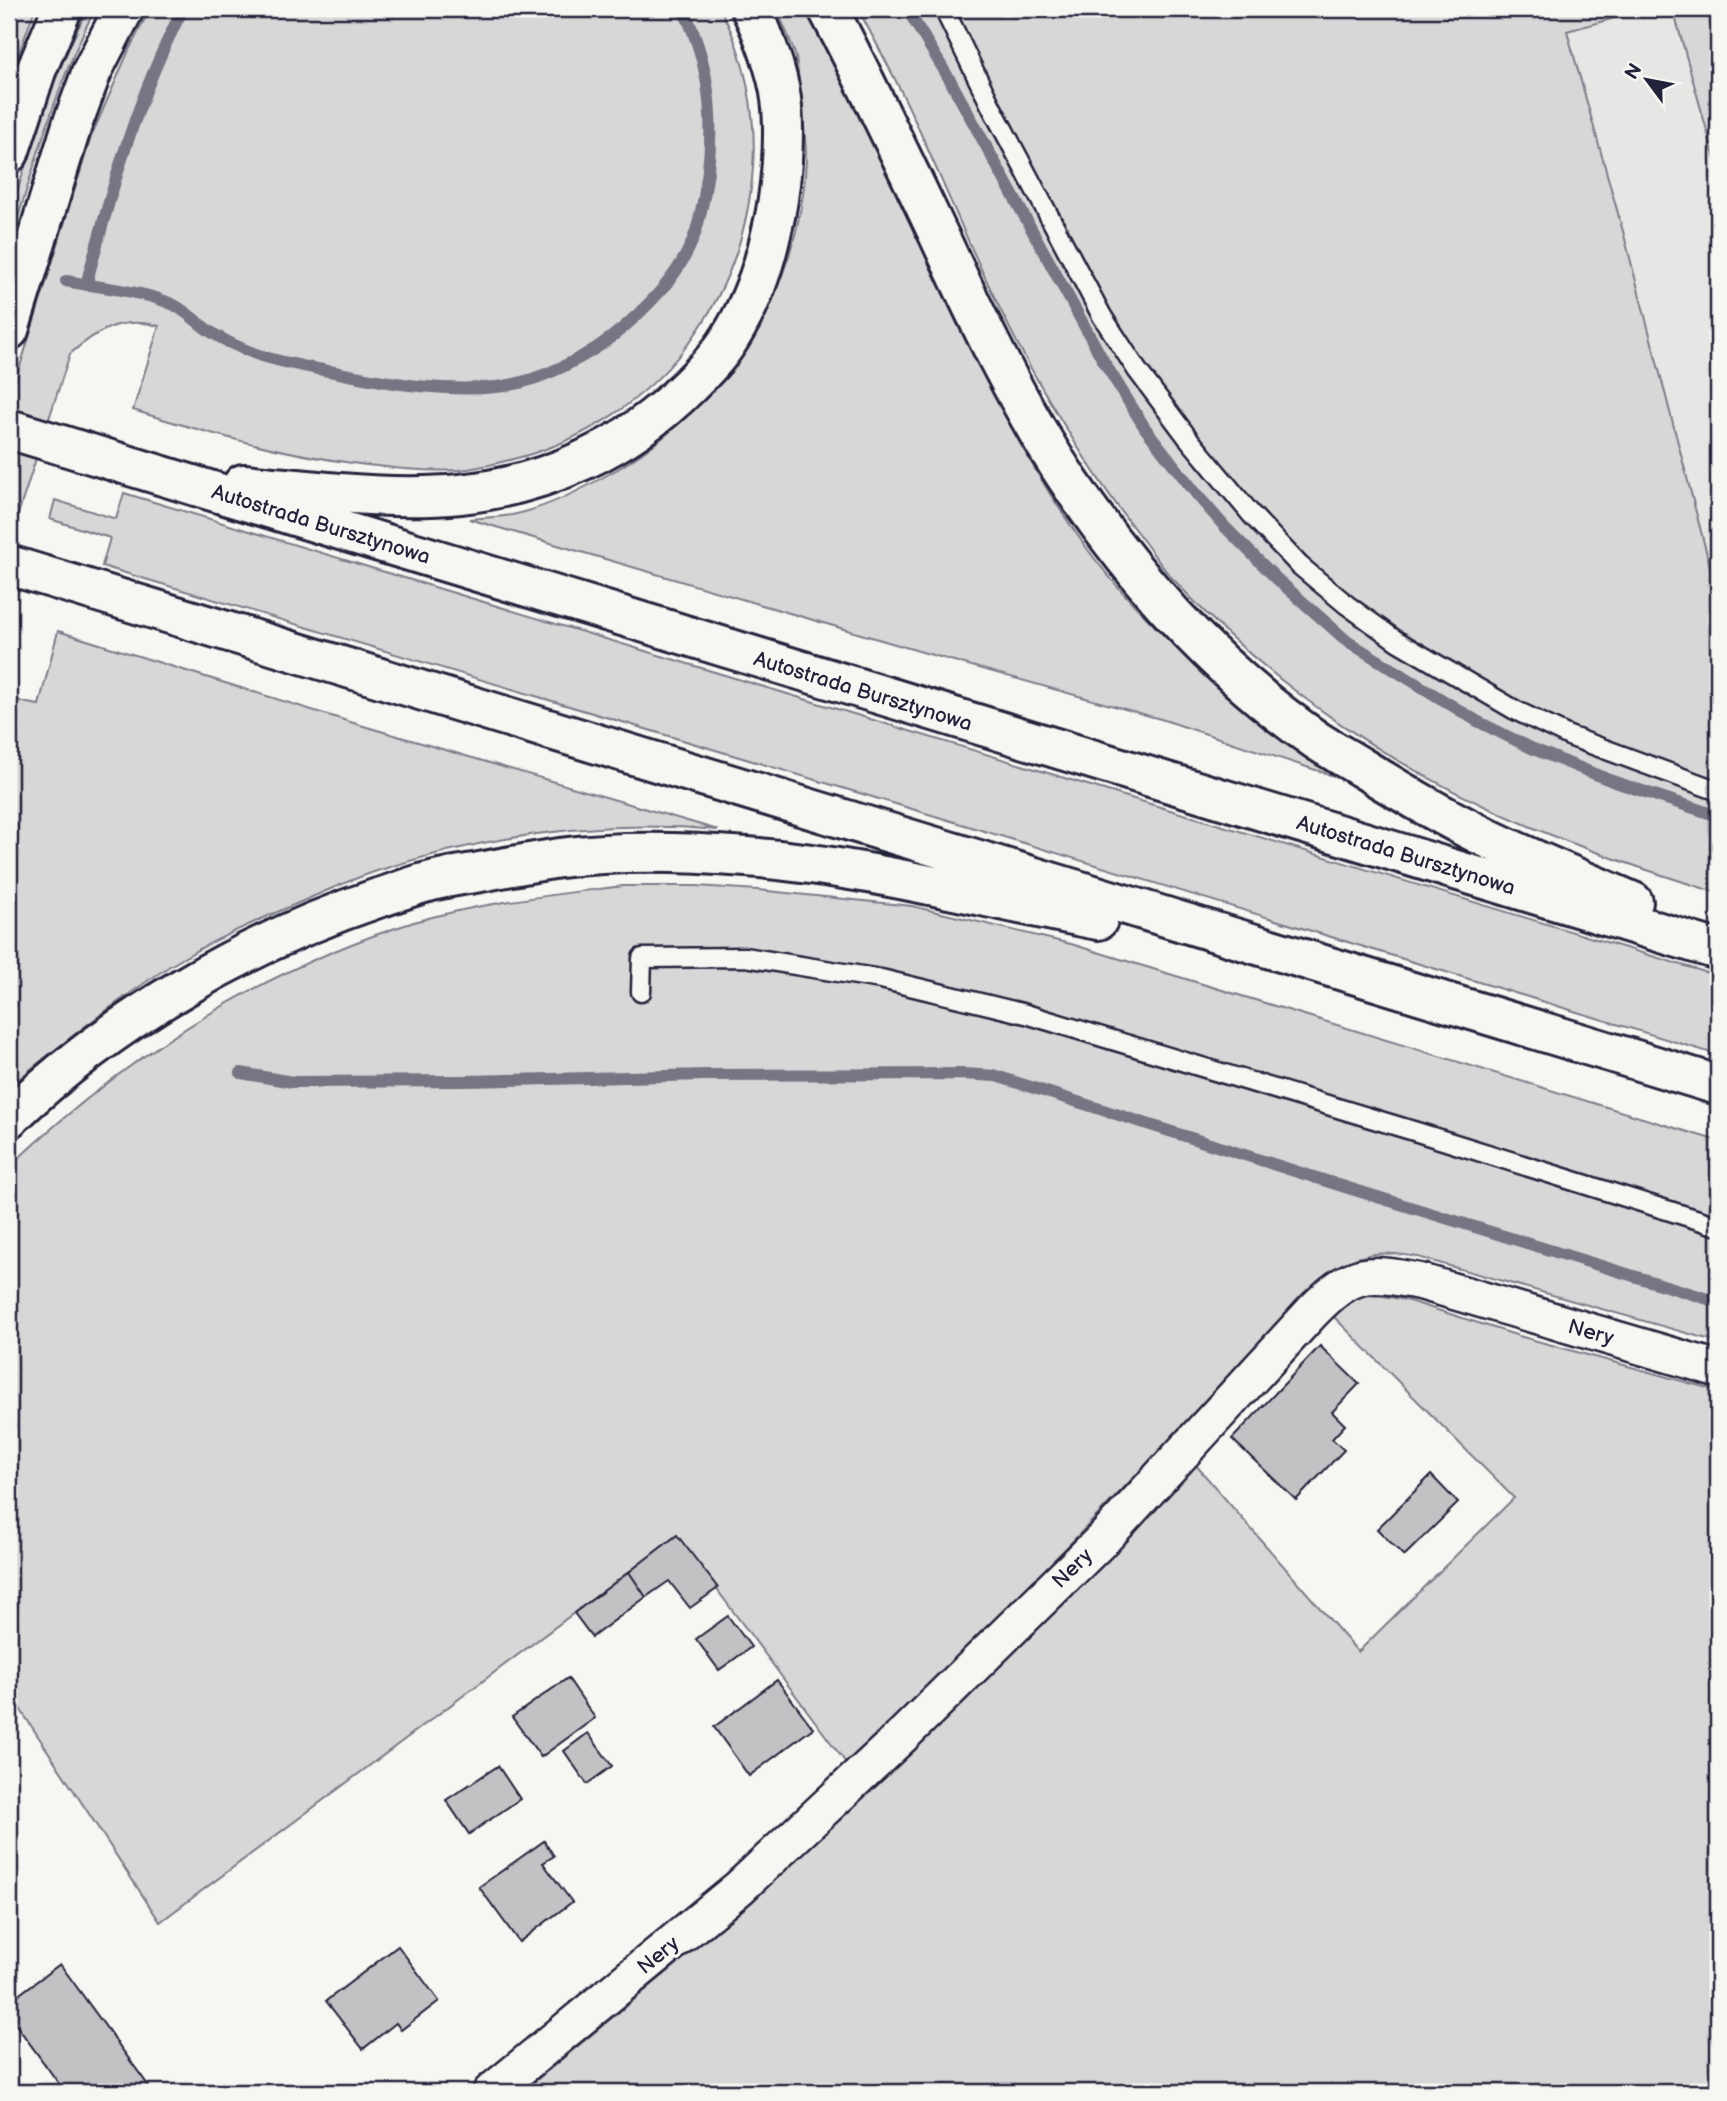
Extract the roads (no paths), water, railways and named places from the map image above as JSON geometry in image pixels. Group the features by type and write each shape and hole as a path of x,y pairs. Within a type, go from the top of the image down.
{"highway":[{"path":"9,153 36,71 62,9"},
{"path":"9,330 72,125 92,71 124,9"},
{"path":"172,479 387,495 423,496 472,492 499,488 580,463 657,416 713,363 730,339 743,316 764,263 773,226 781,163 781,98 751,9"},
{"path":"828,9 873,96 974,312 1025,408 1068,481 1111,542 1142,581 1185,627 1281,714 1318,741 1404,794 1468,829 1718,940"},
{"name":"Autostrada Bursztynowa","path":"9,429 1718,950"},
{"path":"9,565 1718,1085"},
{"path":"9,1118 84,1054 143,1013 278,937 346,909 427,882 563,858 678,854 748,857 849,870 1306,961"}],"street":[{"name":"Nery","path":"491,2092 739,1888 902,1736 1106,1535 1312,1312 1342,1284 1359,1276 1378,1275 1422,1282 1718,1369"}],"lane":[{"path":"944,9 992,108 1102,316 1137,370 1188,438 1251,514 1299,565 1347,605 1397,640 1515,710 1569,736 1718,791"},
{"path":"642,992 642,958 745,957 881,979 1039,1018 1718,1226"}],"waterway":[{"path":"86,285 139,110 183,9"},
{"path":"66,281 163,300 179,308 213,334 237,346 311,368 439,388 496,387 547,374 597,348 636,316 660,292 680,266 694,236 704,198 710,154 710,109 703,64 682,9"},
{"path":"907,9 950,80 1104,362 1145,428 1225,527 1278,580 1347,641 1477,721 1531,748 1612,781 1718,816"},
{"path":"241,1073 292,1082 705,1075 996,1076 1718,1302"}]}
